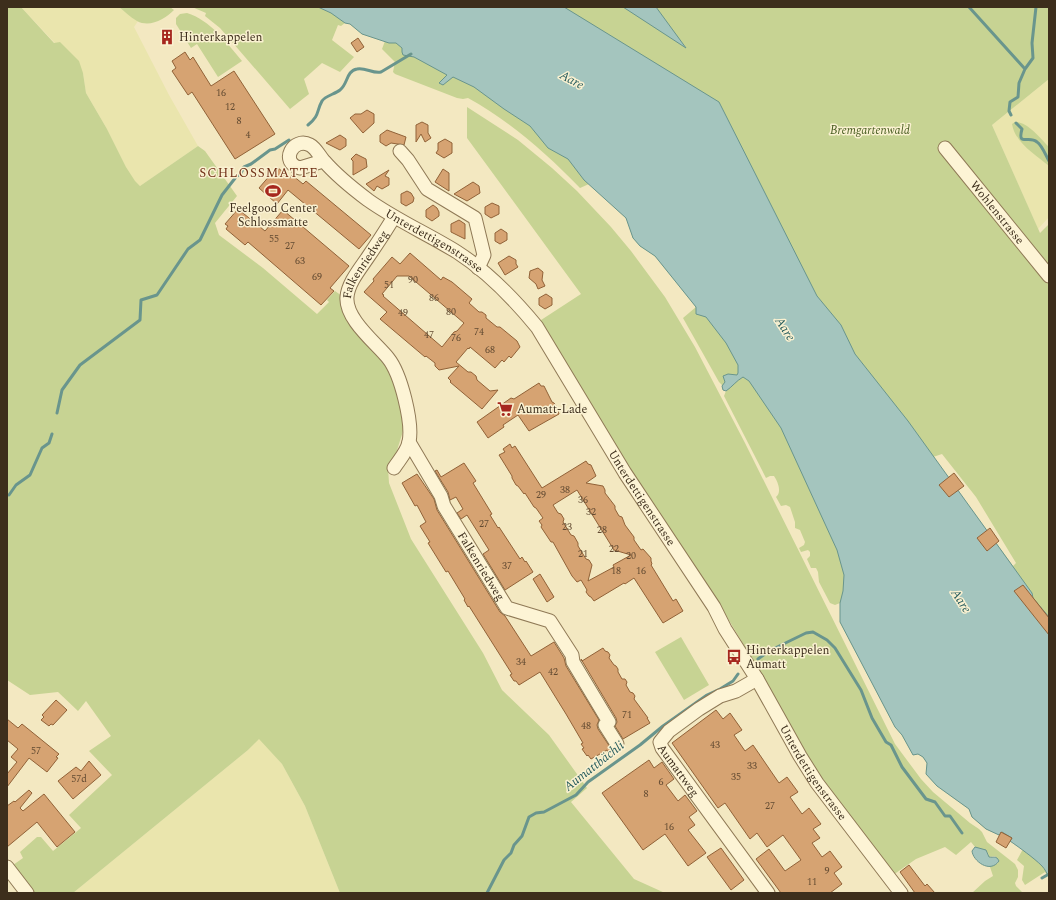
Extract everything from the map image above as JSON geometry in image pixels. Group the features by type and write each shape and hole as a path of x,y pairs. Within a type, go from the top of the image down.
{"street":[{"name":"Wohlenstrasse","path":"945,148 1049,276"},
{"path":"400,151 408,160 427,189 475,218 484,255 478,268"},
{"name":"Unterdettigenstrasse","path":"323,161 350,186 369,200 394,217 456,252 478,268 520,306 540,333 625,473 714,607 743,659 757,680 817,783 901,893"},
{"name":"Falkenriedweg","path":"394,217 353,280 347,298 348,308 355,321 389,360 400,379 409,420 409,442 405,452 394,468"},
{"name":"Falkenriedweg","path":"409,442 441,496 444,506 507,608 550,621 572,655 572,662 610,722 605,725 616,744"},
{"name":"Aumattweg","path":"757,680 736,691 720,696 698,709 669,731 660,742 662,748 768,893"},
{"path":"7,867 27,893"}],"shaded area":[{"path":"21,7 119,7 138,21 134,27 169,95 198,146 140,186 135,182 126,167 107,129 86,93 83,73"},
{"path":"1049,79 1049,147 1027,126 1017,137 1049,166 1049,217 1038,229 992,125"},
{"path":"259,738 282,764 305,806 340,893 73,893 248,750"}],"green space":[{"path":"7,7 21,7 54,43 60,42 79,61 83,73 86,93 107,129 126,167 140,186 198,146 205,151 237,196 215,223 219,235 263,268 317,314 329,302 327,300 335,291 342,296 395,375 404,428 393,463 388,468 389,483 411,539 483,653 502,690 549,735 587,788 571,802 634,879 665,893 340,893 305,806 282,764 259,739 248,750 73,893 34,893 13,865 23,858 20,852 37,837 41,837 53,851 81,828 69,815 112,775 89,751 111,736 86,701 78,711 58,692 30,695 7,680"},
{"path":"119,7 170,7 174,10 157,22 147,24 137,21"},
{"name":"Bremgartenwald","path":"192,7 1049,7 1049,79 992,125 1040,233 1049,224 1049,877 1045,872 1025,885 1022,880 1024,866 1017,860 1023,849 1010,841 1012,838 1002,832 999,835 986,829 972,817 969,809 937,786 926,774 927,763 923,757 918,754 913,755 902,735 895,727 840,622 840,603 835,605 830,603 819,582 816,568 811,568 807,559 810,556 810,552 808,550 801,552 799,548 804,545 805,542 800,530 795,528 795,522 790,507 786,505 781,506 776,497 779,490 774,476 766,478 724,396 726,391 723,390 722,385 683,318 696,307 655,256 640,246 633,238 626,218 589,184 580,188 527,139 484,107 468,98 457,98 395,74 393,72 395,62 382,49 385,41 362,34 350,24 345,23 341,26 338,25 332,40 354,57 340,72 322,63 304,79 309,94 290,109 220,28 205,16 206,13","holes":["942,454 976,497 1016,563 1013,566 933,457"]},
{"path":"187,13 203,21 218,33 242,61 218,77 197,44 191,48 176,24 176,18 180,14"},
{"path":"467,107 518,140 577,191 631,251 665,297 695,347 745,443 895,744 921,779 933,792 979,829 987,842 1015,864 1018,870 1018,877 1015,883 1023,893 972,893 993,876 990,867 999,861 995,856 989,857 988,853 975,847 971,842 956,855 945,847 916,859 893,875 823,782 801,748 757,667 721,607 627,470 538,322 581,294 467,138"},
{"path":"1015,122 1025,125 1038,135 1049,147 1049,166 1032,153 1017,137 1012,124"},
{"path":"681,637 709,685 684,700 655,652"}],"water":[{"name":"Aare","path":"318,7 564,7 719,102 817,296 841,325 855,354 908,421 1032,593 1033,598 1049,617 1049,877 1039,863 1010,841 1012,838 1002,832 999,835 986,829 972,817 969,809 937,786 926,774 927,763 923,757 918,754 913,755 902,735 895,727 840,622 840,603 843,591 844,575 837,550 781,428 749,381 743,377 726,391 723,390 722,386 725,382 723,376 728,374 737,375 738,373 738,365 726,343 706,317 696,314 696,307 655,256 640,246 633,238 626,218 584,180 568,159 548,148 530,126 474,87 453,77 443,85 439,83 447,75 414,57 403,55 402,48 396,43 389,43 362,34 350,24 345,23 331,13"},
{"path":"623,7 656,7 686,48"},
{"path":"975,847 986,850 989,857 996,857 999,861 995,865 991,866 982,865 973,855 972,851"}],"building":[{"path":"358,38 364,47 357,52 351,43"},
{"path":"185,52 190,60 193,57 211,86 234,71 275,134 235,159 192,92 188,95 172,71 176,68 172,61"},
{"path":"367,110 374,114 374,123 363,133 350,118 355,114 361,114"},
{"path":"422,122 428,125 428,133 431,138 425,142 421,134 416,142 416,125"},
{"path":"387,130 406,137 404,145 391,143 386,146 380,142 380,135"},
{"path":"340,135 346,139 346,146 340,150 326,143"},
{"path":"445,139 452,143 452,153 444,158 436,153 438,150 438,143"},
{"path":"356,154 366,159 367,167 353,175 353,161 351,159"},
{"path":"277,167 290,178 292,175 303,184 306,181 371,235 359,249 288,190 277,204 259,188"},
{"path":"443,169 449,173 449,191 435,182"},
{"path":"389,170 385,176 389,178 389,185 382,189 377,186 374,191 366,184"},
{"path":"473,182 479,186 480,193 467,201 454,194"},
{"path":"407,191 411,193 414,198 413,202 406,206 401,203 401,194"},
{"path":"492,203 499,206 499,214 491,218 485,214 485,207"},
{"path":"433,205 437,208 439,216 432,221 426,217 426,210"},
{"path":"238,209 265,231 283,210 349,266 330,288 334,291 321,305 248,242 245,245 226,229 228,226 225,224"},
{"path":"459,220 465,224 465,239 451,232 451,224"},
{"path":"501,229 507,233 507,240 500,244 495,241 495,233"},
{"path":"410,253 441,280 443,277 452,282 472,299 469,303 479,312 486,315 486,318 497,327 500,327 517,341 520,347 511,358 509,356 504,362 502,360 495,368 470,347 456,362 468,372 471,372 476,376 477,380 490,391 498,390 482,409 450,382 451,381 448,378 459,366 439,370 435,366 435,363 426,356 425,357 380,319 387,312 364,292 392,257 400,264","holes":["397,276 409,276 464,323 457,331 454,332 442,347 382,294"]},
{"path":"509,256 516,260 518,267 505,275 498,263"},
{"path":"538,268 543,272 542,280 545,286 538,289 536,284 529,278 530,271"},
{"path":"546,294 552,298 552,305 545,309 539,305 539,298"},
{"path":"539,383 541,386 544,386 552,402 557,407 559,414 529,431 518,415 488,438 477,422 511,398 514,399"},
{"path":"510,444 512,448 515,446 542,488 586,461 591,465 596,476 586,483 603,486 605,493 615,506 619,516 622,517 625,525 634,537 634,540 641,550 643,549 651,558 651,565 673,601 676,599 683,611 663,623 634,578 594,601 586,592 587,590 581,580 577,582 572,576 553,542 551,542 541,527 542,525 539,521 543,518 525,493 524,494 516,485 499,455 505,452 503,449","holes":["577,490 614,550 631,555 613,565 614,567 588,581 592,565 589,560 586,559 574,536 571,535 563,522 564,519 561,514 558,513 553,505"]},
{"path":"464,463 476,481 473,483 492,514 490,515 498,528 499,527 520,559 522,557 525,562 526,561 533,572 505,590 483,554 489,550 467,515 461,519 457,513 463,509 456,497 450,500 448,492 435,471 437,470 441,477"},
{"path":"954,473 964,486 949,497 939,485"},
{"path":"417,474 434,499 437,510 500,612 505,616 531,656 554,642 564,658 566,666 599,720 597,725 598,729 612,750 608,752 607,750 591,759 588,755 587,756 582,749 584,748 581,744 583,743 540,672 519,685 516,681 514,681 510,675 512,674 469,606 468,607 464,600 465,599 448,571 446,572 428,543 430,542 420,526 426,522 417,505 415,506 402,483"},
{"path":"990,528 999,541 987,551 977,538"},
{"path":"540,574 554,597 547,602 533,579"},
{"path":"1023,585 1049,618 1049,635 1014,591"},
{"path":"603,648 608,652 610,655 609,658 618,669 622,679 625,679 627,682 626,685 630,692 635,696 634,699 650,723 623,739 615,726 617,722 616,718 582,661"},
{"path":"56,700 67,710 53,725 51,724 49,726 41,720 44,717 42,715"},
{"path":"716,710 723,719 730,713 742,730 734,735 745,751 753,745 779,783 787,777 798,792 790,797 802,814 809,808 821,824 813,829 820,838 812,843 822,857 830,851 842,867 834,873 842,884 830,893 781,893 756,859 769,849 785,871 801,860 783,835 767,847 757,833 750,839 725,803 718,808 672,743"},
{"path":"7,719 18,728 22,724 59,754 56,757 58,758 47,772 29,758 7,787 7,774 17,762 11,757 18,749 7,740"},
{"path":"649,760 654,768 662,762 674,779 666,785 678,801 685,795 697,811 689,817 695,825 688,830 706,853 688,866 665,834 643,850 602,793"},
{"path":"89,761 101,775 73,799 58,781 76,767 81,771"},
{"path":"29,790 32,793 20,808 23,811 44,794 75,832 57,847 37,822 7,847 7,806 14,801 15,802"},
{"path":"1001,832 1012,838 1006,848 996,842"},
{"path":"721,848 744,880 731,890 707,857"},
{"path":"909,865 925,886 927,884 935,893 915,893 900,872"}],"waterway":[{"path":"969,7 1025,69 1019,83 1018,97 1010,102 1009,111 1011,115"},
{"path":"1025,69 1033,58 1032,43 1036,7"},
{"path":"308,125 316,116 323,99 340,90 353,70 363,69 381,72 411,54"},
{"path":"1016,123 1022,129 1021,138 1025,140 1034,140 1039,143 1049,161"},
{"path":"57,413 62,390 80,365 140,320 141,300 157,295 188,249 200,240 222,195 241,173 244,167 251,164 270,150 275,149 289,140"},
{"path":"9,495 16,485 30,475 42,448 49,443 52,434"},
{"name":"Aumattbächli","path":"758,659 769,651 806,633 813,632 827,640 835,648 861,690 872,718 886,742 891,745 902,767 926,799 935,802 945,816 950,816 962,833"},
{"name":"Aumattbächli","path":"487,893 504,860 511,853 514,845 522,836 529,817 536,813 544,812 576,795 588,782 707,695 733,681 738,674"},
{"path":"1042,878 1049,874"}],"place":[{"name":"Hinterkappelen","path":"167,37"},
{"name":"Feelgood Center Schlossmatte","path":"273,191"},
{"name":"Aumatt-Lade","path":"505,409"},
{"name":"Hinterkappelen Aumatt","path":"734,657"}],"district":[{"name":"SCHLOSSMATTE","path":"259,173"}]}
